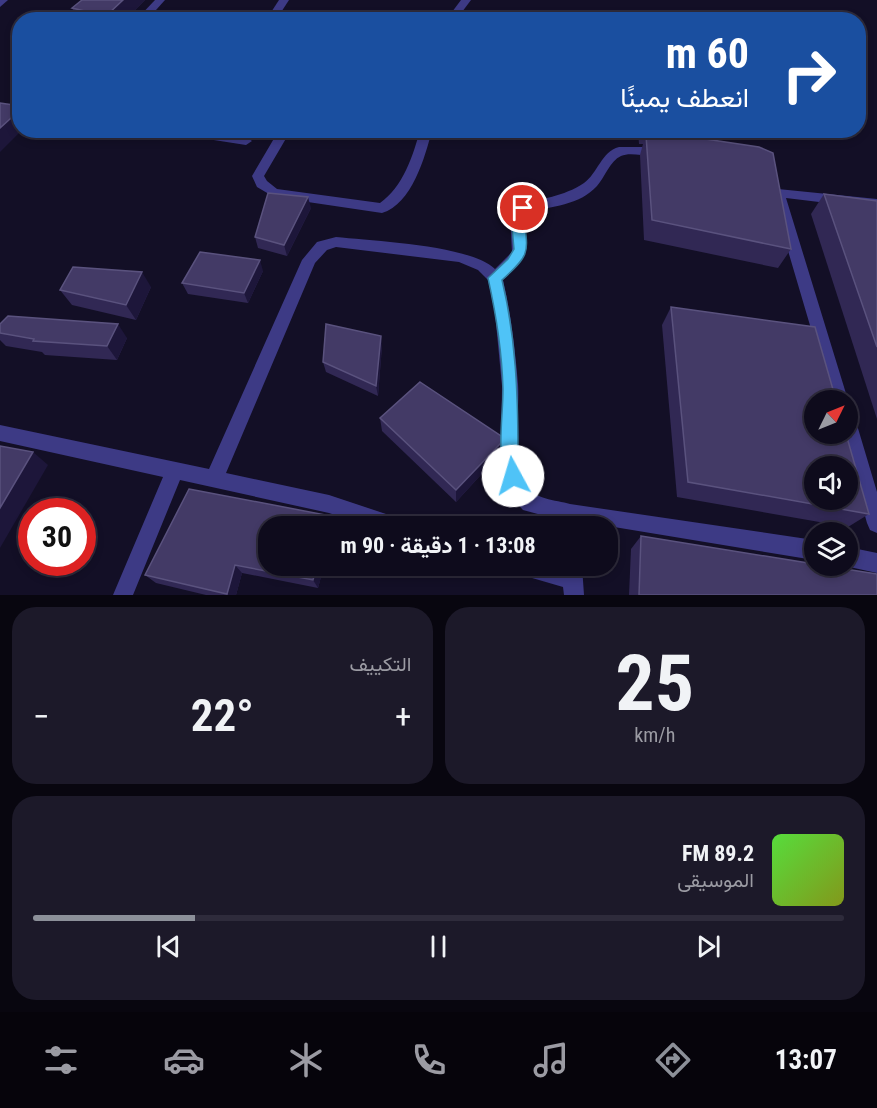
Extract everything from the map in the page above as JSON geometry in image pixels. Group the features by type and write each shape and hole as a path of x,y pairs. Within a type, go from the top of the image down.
{"street":[{"path":"0,4 3,0"},
{"path":"149,12 160,0"},
{"path":"456,12 466,0"},
{"path":"227,138 246,141"},
{"path":"280,138 258,176 262,184 274,193 382,208 392,204 402,192 423,138"},
{"path":"495,278 513,262 521,250 517,216 523,208 571,198 592,184 610,158 619,151 672,152"},
{"path":"837,390 777,188 877,204"},
{"path":"214,480 309,260 322,246 336,242 461,257 483,266 495,278 503,313 510,387 510,463 516,490 530,503 561,516"},
{"path":"0,433 330,504 365,516"},
{"path":"854,444 877,523"},
{"path":"123,595 174,471"},
{"path":"618,526 804,549"},
{"path":"858,559 877,563"},
{"path":"558,576 573,580"}],"building":[{"path":"82,0 123,0 110,12 89,12 72,8"},
{"path":"0,103 12,105 12,117 0,128"},
{"path":"646,138 699,138 759,147 773,153 791,249 652,220"},
{"path":"268,193 308,197 284,245 255,237"},
{"path":"824,194 877,201 877,347"},
{"path":"200,252 260,260 244,293 182,283"},
{"path":"73,267 142,272 126,305 60,290"},
{"path":"671,307 815,327 833,390 804,390 804,444 849,444 852,456 804,456 804,503 688,482"},
{"path":"8,316 118,324 107,346 33,341 34,339 0,333 0,324"},
{"path":"326,324 381,336 376,386 323,362"},
{"path":"420,382 501,436 501,443 456,490 380,418"},
{"path":"0,446 33,452 0,508"},
{"path":"858,476 869,514 846,510 858,510"},
{"path":"189,489 331,516 258,516 258,569 235,565 227,594 145,575"},
{"path":"641,536 804,562 804,576 858,576 858,571 877,574 877,595 639,595"},
{"path":"292,576 314,576 313,580"}],"route":[{"path":"513,476 510,463 510,387 503,313 495,278 513,262 521,250 517,216 523,208"}]}
